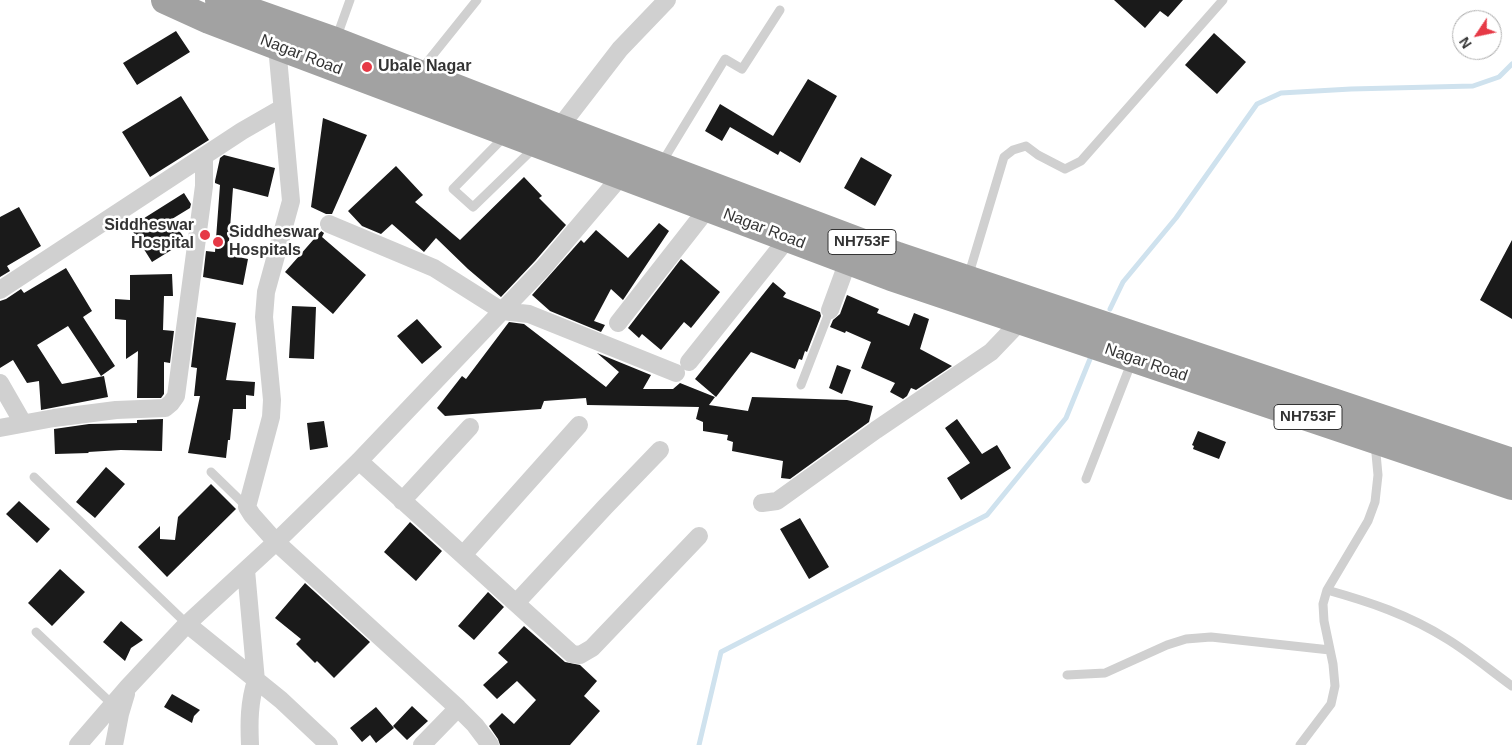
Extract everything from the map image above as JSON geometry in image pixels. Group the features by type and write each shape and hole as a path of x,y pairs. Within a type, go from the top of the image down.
{"highway":[{"name":"Nagar Road","path":"165,0 209,20 256,16"},
{"name":"Nagar Road","path":"219,0 256,16 335,41 418,73 548,136 622,175 848,261 1023,322 1512,486"},
{"name":"Nagar Road","path":"256,16 276,46 508,133 548,136 660,166 898,256 1512,462"}],"street":[{"path":"548,136 620,49 667,0"},
{"path":"276,46 290,201 266,292 264,317 272,400 271,417 248,507 252,515 276,542 458,708 475,725 490,745"},
{"path":"0,290 242,131 282,108"},
{"path":"0,428 116,410 165,408 171,404 176,396 203,196 204,157"},
{"path":"78,745 128,687 187,624 276,542 359,461 543,268 622,175"},
{"path":"618,323 708,208"},
{"path":"329,224 434,268 502,311 529,314 676,373"},
{"path":"689,362 788,238"},
{"path":"830,310 848,261"},
{"path":"762,503 777,500 991,352 1013,329 1023,322"},
{"path":"0,383 23,423"},
{"path":"463,555 579,425"},
{"path":"402,501 470,427"},
{"path":"516,603 660,450"},
{"path":"359,461 572,654 580,655 592,648 699,536"},
{"path":"246,570 256,681 252,694 249,718 250,745"},
{"path":"187,624 281,700 329,745"},
{"path":"114,745 128,687"},
{"path":"422,745 458,708"}],"lane":[{"path":"335,41 350,0"},
{"path":"418,73 477,0"},
{"path":"967,279 1004,157 1012,150 1026,146 1038,155 1065,168 1081,161 1223,0"},
{"path":"660,166 725,59 742,69 780,10"},
{"path":"508,133 453,189 474,207 548,136"},
{"path":"801,385 830,310"},
{"path":"1086,478 1134,359"},
{"path":"1300,745 1331,704 1335,686 1323,604 1327,590 1368,521 1375,502 1378,475 1374,440"},
{"path":"211,472 248,507"},
{"path":"34,477 187,624"},
{"path":"1327,590 1376,604 1406,617 1447,639 1512,686"},
{"path":"36,632 113,705"},
{"path":"1067,676 1105,673 1167,645 1186,639 1211,637 1330,650"}],"building":[{"path":"1114,0 1183,0 1168,17 1160,11 1145,28"},
{"path":"176,31 190,52 137,85 123,63"},
{"path":"1214,33 1246,62 1217,94 1185,65"},
{"path":"808,79 837,96 800,163 780,151 778,155 730,127 722,141 705,131 720,104 773,136"},
{"path":"181,96 209,140 150,177 122,132"},
{"path":"323,118 367,135 332,214 326,214 311,207"},
{"path":"224,155 275,168 268,197 233,188 228,255 248,259 243,285 203,277 206,251 215,252 220,185 215,183 215,181 220,158"},
{"path":"861,157 892,175 875,206 844,188"},
{"path":"396,166 423,195 415,202 460,240 524,177 542,196 539,198 566,225 501,297 436,238 424,252 392,224 381,234 362,226 348,211"},
{"path":"184,193 191,204 190,208 172,219 186,241 152,262 130,227"},
{"path":"19,207 41,246 7,266 10,271 0,277 0,217"},
{"path":"659,223 669,231 623,300 611,289 594,321 605,325 601,332 550,311 532,295 581,240 584,243 596,230 628,258"},
{"path":"321,231 324,233 322,237 366,275 333,314 285,272"},
{"path":"1512,240 1512,319 1480,300"},
{"path":"681,259 720,292 691,328 684,322 661,350 642,334 639,338 628,328"},
{"path":"66,268 92,311 83,317 115,366 101,376 68,326 37,345 62,384 104,376 108,397 41,410 39,381 27,383 13,360 0,368 0,301 21,289 24,293"},
{"path":"172,274 173,296 164,296 163,330 174,331 170,363 164,362 164,394 161,398 137,398 138,351 126,359 126,320 115,319 115,299 130,300 130,275"},
{"path":"773,282 786,293 783,297 820,312 821,316 807,352 805,351 802,360 799,359 795,369 751,352 716,397 695,379"},
{"path":"847,295 879,309 877,313 909,326 914,313 929,319 920,349 952,366 916,390 911,388 903,399 890,392 895,383 861,368 871,342 846,331 845,333 830,327 833,320 840,314"},
{"path":"292,306 316,307 314,359 289,358"},
{"path":"197,317 236,323 226,380 255,382 254,396 246,395 246,409 233,409 226,458 188,453 200,396 194,396 197,368 191,367"},
{"path":"417,319 442,347 422,364 397,336"},
{"path":"509,322 524,324 606,387 619,372 597,353 651,375 643,389 673,389 680,383 715,397 709,405 748,411 752,397 847,400 873,406 869,422 790,479 781,478 783,461 732,451 733,442 727,440 728,435 703,431 703,422 696,419 699,407 587,405 586,398 544,401 541,409 445,416 437,408 462,376 466,379"},
{"path":"837,365 851,370 842,394 829,388"},
{"path":"163,419 162,451 121,450 55,454 54,429 89,424 137,423 137,420"},
{"path":"957,419 982,454 997,445 1011,468 961,500 947,478 970,463 945,428"},
{"path":"324,421 328,447 310,450 307,423"},
{"path":"1198,431 1226,442 1219,459 1193,449 1194,446 1192,445"},
{"path":"106,467 125,484 95,518 76,502"},
{"path":"211,484 236,509 167,577 138,547 160,526 160,539 175,540 178,517"},
{"path":"19,501 50,529 37,543 6,514"},
{"path":"800,518 829,567 809,579 780,529"},
{"path":"410,522 442,551 416,581 384,552"},
{"path":"60,569 85,592 52,626 28,603"},
{"path":"305,583 370,642 334,678 296,644 301,639 275,618"},
{"path":"488,592 504,607 474,640 458,626"},
{"path":"121,621 143,640 131,648 125,661 103,642"},
{"path":"524,626 565,662 580,665 597,681 584,696 600,711 570,745 500,745 489,726 502,713 514,724 536,700 517,681 497,699 483,685 508,662 498,653"},
{"path":"172,694 200,710 194,716 192,723 164,707"},
{"path":"412,706 428,721 407,740 393,726"},
{"path":"376,707 394,728 376,743 370,735 362,742 350,728"}],"waterway":[{"path":"1110,309 1123,282 1176,218 1257,104 1281,93 1473,86 1499,77 1512,64"},
{"path":"699,745 721,652 987,515 1066,418 1092,354"}],"place":[{"name":"Ubale Nagar","path":"367,67"},
{"name":"Siddheswar Hospital","path":"205,235"},
{"name":"Siddheswar Hospitals","path":"218,242"}]}
